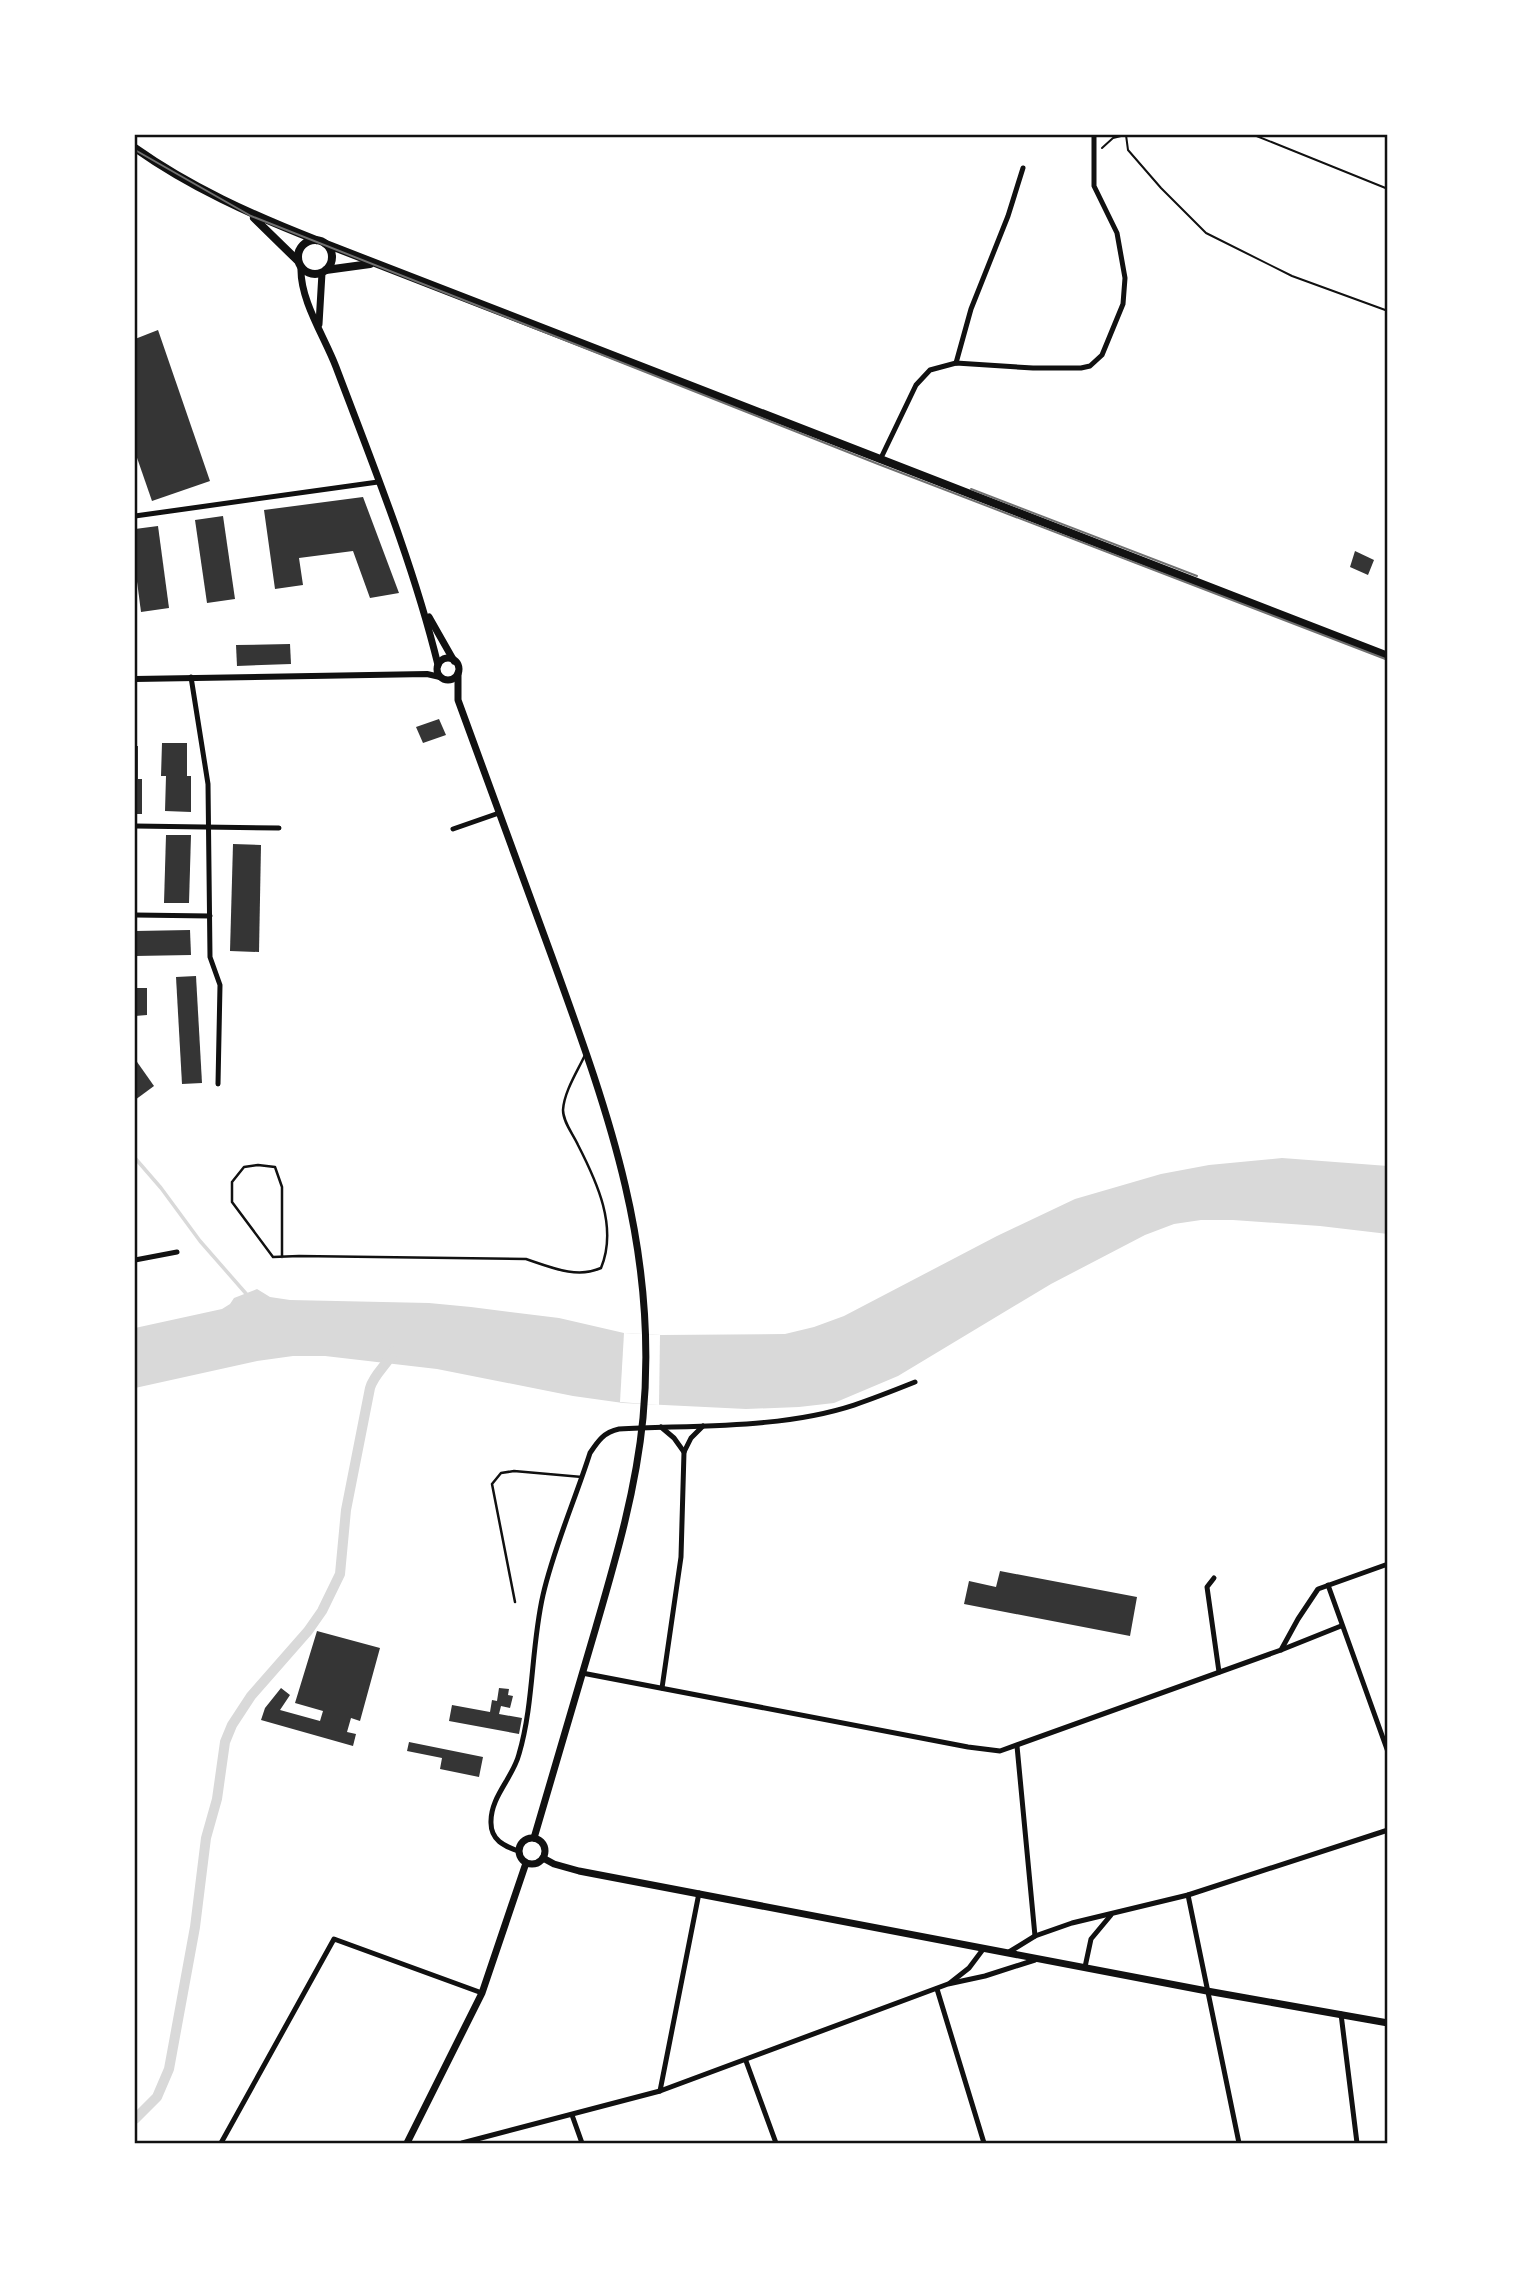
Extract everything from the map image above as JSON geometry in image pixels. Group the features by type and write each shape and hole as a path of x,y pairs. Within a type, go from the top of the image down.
{"main road":[{"path":"135,148 250,214 1388,656"},
{"path":"250,214 309,273 376,264"},
{"path":"316,240 302,247 301,279 307,304 319,325 424,607 439,673 457,696 586,1052 620,1156 637,1235 646,1326 646,1372 638,1461 626,1523 534,1838"},
{"path":"319,325 324,272 332,260 332,254 326,244"},
{"path":"424,607 458,667 457,696"},
{"path":"439,673 443,660 454,660"},
{"path":"439,673 449,680 458,673"},
{"path":"534,1838 543,1844 543,1858 534,1864 526,1863 520,1858 518,1851 523,1841 534,1838"},
{"path":"543,1858 563,1867 1207,1991 1388,2023"},
{"path":"411,2142 481,1993 526,1863"}],"street":[{"path":"880,460 909,398 930,370 956,363 1081,368 1090,366 1102,355 1124,304 1125,278 1117,233 1094,186 1094,135"},
{"path":"956,363 971,309 1008,216 1023,168"},
{"path":"135,516 378,482"},
{"path":"135,679 439,673"},
{"path":"191,677 208,784 210,957 220,985 218,1084"},
{"path":"453,829 499,813"},
{"path":"135,826 279,828"},
{"path":"135,915 210,916"},
{"path":"135,1260 177,1252"},
{"path":"518,1851 495,1838 490,1825 491,1818 520,1754 543,1595 590,1453 605,1434 619,1429 757,1423 854,1405 915,1382"},
{"path":"662,1688 680,1569 684,1452 691,1438 703,1426"},
{"path":"661,1427 674,1438 684,1452"},
{"path":"1282,1650 1318,1589 1388,1563"},
{"path":"1214,1578 1207,1587 1219,1672"},
{"path":"1328,1585 1388,1752"},
{"path":"582,1673 1000,1751 1282,1650 1341,1626"},
{"path":"1017,1746 1035,1936"},
{"path":"1009,1952 1035,1936 1188,1895 1388,1830"},
{"path":"660,2091 699,1893"},
{"path":"1188,1895 1240,2143"},
{"path":"1085,1967 1091,1939 1111,1916"},
{"path":"221,2143 334,1939 481,1993"},
{"path":"948,1984 969,1968 984,1948"},
{"path":"462,2143 660,2091 948,1984 985,1976 1041,1958"},
{"path":"937,1989 984,2143"},
{"path":"1341,2014 1357,2143"},
{"path":"746,2061 776,2143"},
{"path":"572,2115 582,2143"}],"lane":[{"path":"282,1257 282,1187 275,1167 244,1167 232,1182 232,1202 273,1257 526,1259 560,1270 588,1273 601,1268 608,1234 602,1199 564,1118 566,1097 586,1052"},
{"path":"515,1602 492,1484 501,1473 514,1471 582,1477"}],"path":[{"path":"1094,168 1098,155 1106,144 1113,138 1126,135 1128,150 1206,233 1292,276 1388,311"},
{"path":"1156,135 1192,135"},
{"path":"1254,135 1388,189"}],"shaded area":[{"path":"1282,1158 1388,1166 1388,1234 1233,1220 1201,1220 1174,1224 1145,1235 1051,1284 898,1376 834,1403 746,1409 623,1403 573,1396 437,1369 325,1356 293,1356 257,1361 135,1388 135,1328 222,1309 234,1298 257,1289 270,1297 290,1300 429,1303 471,1307 559,1318 624,1333 785,1334 844,1316 997,1236 1075,1199 1161,1174 1209,1165"}],"pier":[{"path":"624,1333 660,1335 659,1405 620,1402"}],"building":[{"path":"158,330 210,481 152,501 135,452 135,339"},
{"path":"363,497 399,593 370,598 353,551 299,558 303,585 275,589 264,510"},
{"path":"223,516 235,599 207,603 195,520"},
{"path":"158,526 169,608 141,612 135,566 135,529"},
{"path":"1355,551 1374,560 1368,575 1350,567"},
{"path":"290,644 291,664 237,666 236,645"},
{"path":"439,719 446,735 423,743 416,727"},
{"path":"162,743 187,743 191,812 165,811 166,776 161,776"},
{"path":"135,746 138,746 138,779 142,779 142,814 135,814"},
{"path":"166,835 191,835 189,903 164,903"},
{"path":"233,844 261,845 259,952 230,951"},
{"path":"190,930 191,955 135,956 135,931"},
{"path":"196,976 202,1083 182,1084 176,977"},
{"path":"135,988 147,988 147,1015 135,1016"},
{"path":"135,1059 154,1086 135,1100"},
{"path":"1000,1571 1137,1597 1130,1636 964,1604 969,1581 996,1587"},
{"path":"317,1631 380,1648 360,1721 351,1718 347,1732 356,1734 353,1746 261,1720 265,1708 281,1688 290,1695 280,1710 320,1721 323,1711 295,1703"},
{"path":"499,1688 509,1689 508,1695 513,1696 510,1708 501,1706 499,1714 522,1718 519,1734 449,1721 452,1705 490,1712 492,1700 497,1701"},
{"path":"409,1742 483,1757 479,1777 440,1769 442,1758 407,1751"}],"waterway":[{"path":"135,1158 200,1241 249,1297"},
{"path":"135,2119 157,2097 169,2069 195,1927 206,1838 217,1799 225,1742 232,1725 251,1696 322,1611 340,1574 346,1510 370,1388 394,1351"}],"tram line":[{"path":"135,150 251,216 878,464 1388,660"},
{"path":"971,489 1197,576"}]}
